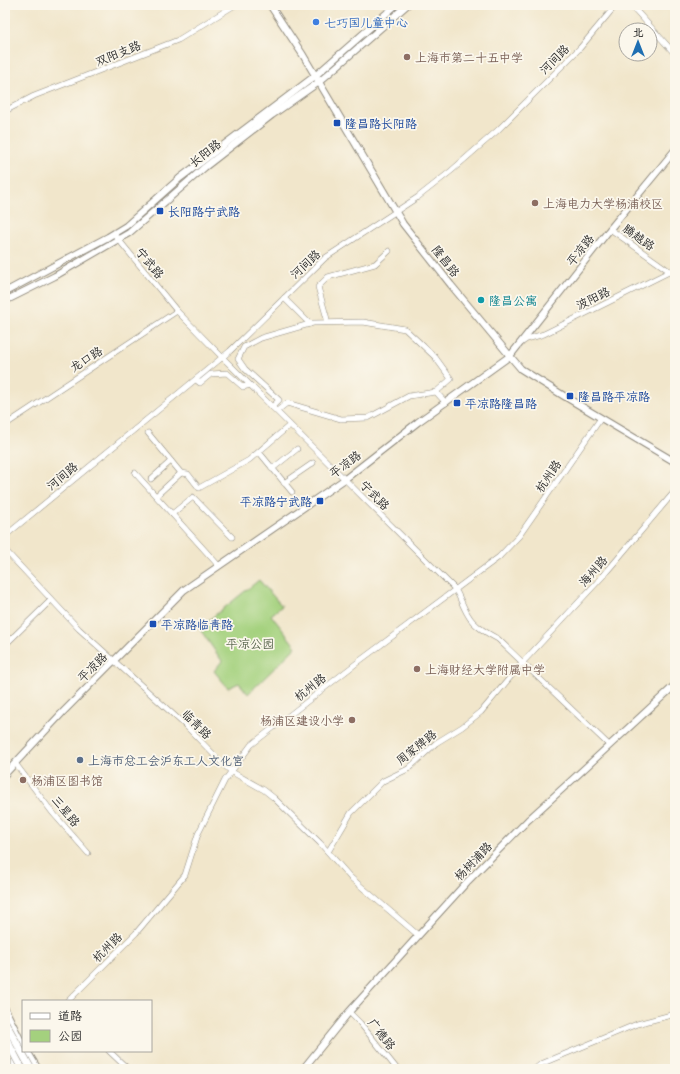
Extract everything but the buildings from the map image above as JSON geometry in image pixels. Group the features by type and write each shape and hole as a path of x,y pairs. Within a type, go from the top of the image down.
{"highway":[{"path":"5,1022 31,1069"},
{"path":"5,1037 21,1069"}],"main road":[{"name":"隆昌路","path":"270,5 297,45 410,234 510,356 521,368 564,396 675,462"},
{"name":"长阳路","path":"5,292 114,234 140,214 180,178 315,76 396,5"},
{"name":"长阳路","path":"8,300 119,241 142,223 206,166 272,115 319,82 407,5"},
{"name":"平凉路","path":"5,774 114,660 184,590 345,479 407,431 510,356 610,229 675,150"},
{"name":"杨树浦路","path":"303,1069 349,1012 448,902 528,820 675,685"},
{"path":"5,1009 22,1043"},
{"path":"5,1042 14,1061 21,1069"},
{"path":"28,1052 38,1069"}],"street":[{"name":"双阳支路","path":"5,111 34,96 178,40 235,5"},
{"name":"河间路","path":"5,536 230,351 325,258 439,182 498,130 580,48 616,5"},
{"path":"631,5 675,54"},
{"name":"腾越路","path":"610,229 672,270 675,275"},
{"name":"宁武路","path":"114,234 178,311 222,357 455,589 468,616 473,622 498,639 609,745"},
{"path":"327,318 318,287 328,277 375,264 389,251"},
{"name":"波阳路","path":"520,344 528,339 544,334 672,270"},
{"path":"5,292 8,300"},
{"path":"284,298 310,324"},
{"name":"龙口路","path":"5,425 178,311"},
{"path":"313,322 363,322 405,329 435,357 451,379 436,392 409,396 368,418 342,419 287,403 274,409 279,400 245,369 238,359 244,347 260,338 313,322"},
{"path":"196,380 200,383 211,374 227,373 243,387 250,385"},
{"path":"436,392 446,403"},
{"name":"杭州路","path":"69,1000 136,933 185,875 198,834 225,780 251,745 499,557 519,536 601,418"},
{"path":"148,433 181,473 188,474 199,488 249,460 290,425"},
{"path":"272,469 298,449"},
{"path":"258,452 292,492"},
{"path":"152,479 171,461"},
{"path":"284,483 313,463"},
{"path":"135,472 219,566"},
{"path":"156,496 181,473"},
{"name":"海州路","path":"523,662 588,593 675,491"},
{"path":"172,514 194,496 232,537"},
{"name":"临青路","path":"5,550 79,629 114,660 232,772 256,784 274,798 308,831 350,877 418,935"},
{"path":"5,644 51,600"},
{"name":"周家牌路","path":"328,852 344,823 359,803 383,781 408,769 436,743 462,727 481,712 523,662"},
{"name":"三星路","path":"15,763 52,812 88,852"},
{"name":"广德路","path":"349,1012 360,1023 397,1069"},
{"path":"535,1069 541,1064 637,1024 675,1014"},
{"path":"14,1069 14,1061 22,1047"},
{"path":"110,1052 128,1069"}],"green space":[{"name":"平凉公园","path":"259,580 282,606 271,615 296,647 248,694 239,683 228,688 214,671 222,661 199,628"}],"place":[{"name":"七巧国儿童中心","path":"316,22"},
{"name":"上海市第二十五中学","path":"407,57"},
{"name":"隆昌路长阳路","path":"337,123"},
{"name":"上海电力大学杨浦校区","path":"535,203"},
{"name":"长阳路宁武路","path":"160,211"},
{"name":"隆昌公寓","path":"481,300"},
{"name":"隆昌路平凉路","path":"570,396"},
{"name":"平凉路隆昌路","path":"457,403"},
{"name":"平凉路宁武路","path":"320,501"},
{"name":"平凉路临青路","path":"153,624"},
{"name":"上海财经大学附属中学","path":"417,669"},
{"name":"杨浦区建设小学","path":"352,720"},
{"name":"上海市总工会沪东工人文化宫","path":"80,760"},
{"name":"杨浦区图书馆","path":"23,780"}]}
